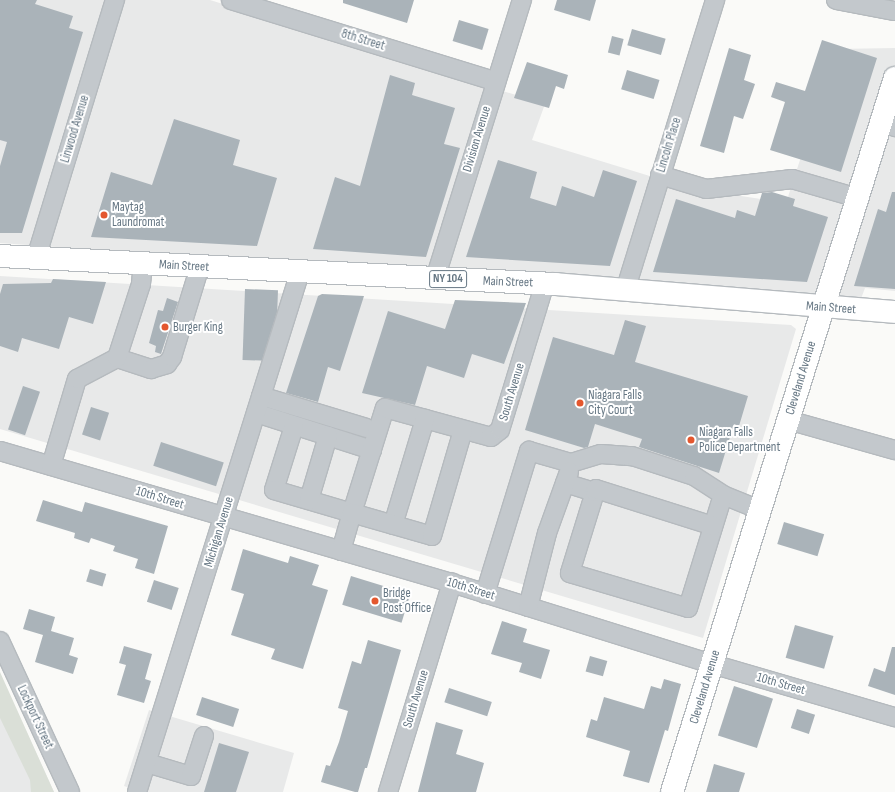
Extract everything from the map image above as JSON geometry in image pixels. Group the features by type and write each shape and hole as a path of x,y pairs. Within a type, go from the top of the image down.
{"main road":[{"name":"Cleveland Avenue","path":"672,792 858,198 888,124 895,78"},
{"name":"Main Street","path":"0,256 435,279 545,283 625,291 895,312"}],"street":[{"name":"Linwood Avenue","path":"36,258 115,0"},
{"name":"8th Street","path":"231,0 495,81"},
{"name":"Division Avenue","path":"435,279 495,81 522,0"},
{"name":"Lincoln Place","path":"625,291 715,0"},
{"path":"836,0 895,11"},
{"path":"660,175 706,189 792,179 858,198"},
{"path":"51,466 77,379 117,358 141,284 143,263"},
{"path":"117,358 151,369 167,364 172,357 200,266"},
{"name":"Michigan Avenue","path":"137,792 300,272"},
{"name":"South Avenue","path":"372,450 385,408 490,437 500,430 545,283"},
{"path":"258,405 294,426 372,450 341,551"},
{"path":"258,405 366,428"},
{"path":"393,525 424,419"},
{"path":"788,420 895,450"},
{"path":"294,426 274,490 432,536 463,430"},
{"path":"309,500 328,436"},
{"name":"10th Street","path":"0,451 452,583 712,664 895,717"},
{"path":"485,594 529,451 571,463 601,454 632,456 694,476 723,495 760,510"},
{"path":"528,607 547,533 571,463"},
{"path":"565,483 595,492"},
{"path":"713,526 596,489 570,573 688,608 723,495"},
{"name":"South Avenue","path":"388,792 452,583"},
{"name":"Lockport Street","path":"0,641 70,792"},
{"path":"147,763 191,776 204,736"}],"shaded area":[{"path":"16,0 210,0 545,104 532,140 689,188 786,203 836,49 895,48 895,291 865,288 859,304 0,243 0,10"},
{"path":"0,276 791,325 796,329 703,638 0,429"},
{"path":"0,672 54,792 31,792 30,780 0,718"},
{"path":"0,674 54,792 0,792"},
{"path":"149,710 294,753 283,792 141,792 124,786"}],"building":[{"path":"0,0 37,0 35,4 73,16 69,28 83,32 22,233 0,233 0,166 7,142 0,140"},
{"path":"343,0 414,0 407,23 343,3"},
{"path":"557,0 596,0 590,21 554,10"},
{"path":"459,20 489,29 482,50 453,41"},
{"path":"632,29 666,39 661,55 627,45"},
{"path":"612,36 624,39 620,55 608,52"},
{"path":"822,40 877,58 841,172 770,150 785,102 771,97 776,82 805,91"},
{"path":"729,48 751,55 744,80 755,84 743,119 734,116 724,153 700,146"},
{"path":"527,62 568,75 564,89 556,86 549,108 514,98"},
{"path":"627,70 660,80 654,99 621,89"},
{"path":"390,75 415,83 412,95 455,108 444,144 460,148 426,257 313,249 335,177 360,186"},
{"path":"174,119 240,140 233,165 277,178 257,246 91,237 111,172 152,185"},
{"path":"498,160 537,172 530,198 556,206 562,186 594,197 603,170 637,181 610,266 466,257"},
{"path":"772,192 795,199 793,206 828,217 807,282 653,272 676,199 735,218 737,210 755,216 762,193"},
{"path":"892,192 895,192 895,289 854,286 878,209 886,212"},
{"path":"53,279 106,282 93,324 69,317 59,349 22,338 18,352 0,346 0,294 3,284 51,283"},
{"path":"245,289 278,290 276,361 243,360"},
{"path":"322,294 364,296 340,371 328,367 318,402 286,393 318,296"},
{"name":"Burger King","path":"167,298 178,302 161,354 155,352 156,346 149,343 158,310 163,311"},
{"path":"455,300 526,303 504,364 472,354 464,378 427,366 415,405 362,393 388,311 445,329"},
{"path":"625,320 646,326 635,362 748,396 739,426 734,424 719,473 639,447 642,439 595,424 588,447 584,448 525,430 553,337 614,355"},
{"path":"23,386 40,392 25,435 8,429"},
{"path":"91,407 109,413 100,440 82,435"},
{"path":"161,442 224,462 216,486 153,466"},
{"path":"43,500 82,512 85,502 168,526 154,574 135,568 138,559 113,551 115,546 91,538 89,543 74,538 75,533 36,521"},
{"path":"784,522 824,534 817,556 777,544"},
{"path":"243,549 288,563 290,556 319,565 312,585 328,590 303,669 271,659 275,649 231,635 244,594 231,590"},
{"path":"90,569 106,574 102,586 86,581"},
{"path":"351,576 410,594 402,623 342,605"},
{"path":"154,580 179,588 172,610 147,602"},
{"path":"29,609 55,617 51,631 74,638 69,655 78,658 73,674 35,662 43,635 23,629"},
{"path":"502,621 527,629 523,642 550,650 541,679 519,672 522,663 491,654"},
{"path":"795,625 833,636 824,669 786,658"},
{"path":"368,640 401,650 367,768 365,768 358,792 355,792 321,782 326,765 330,766 348,711 338,708 352,661 361,664"},
{"path":"124,646 152,654 145,679 151,681 144,703 117,695 126,665 119,663"},
{"path":"892,647 895,647 895,695 868,686 874,668 885,672"},
{"path":"590,656 607,661 603,676 586,671"},
{"path":"664,679 681,684 668,731 665,730 649,783 623,776 630,751 586,737 591,719 597,721 604,697 644,709 651,686 661,689"},
{"path":"734,686 773,699 757,748 718,735"},
{"path":"449,688 492,702 487,716 444,702"},
{"path":"202,697 239,709 233,727 196,715"},
{"path":"797,709 815,715 809,734 791,728"},
{"path":"436,722 463,730 456,754 484,763 476,792 418,792"},
{"path":"219,743 249,752 236,792 204,792"},
{"path":"714,764 745,773 739,792 706,792"}],"place":[{"name":"Maytag Laundromat","path":"104,215"},
{"name":"Burger King","path":"165,327"},
{"name":"Niagara Falls City Court","path":"580,403"},
{"name":"Niagara Falls Police Department","path":"691,440"},
{"name":"Bridge Post Office","path":"375,601"}]}
